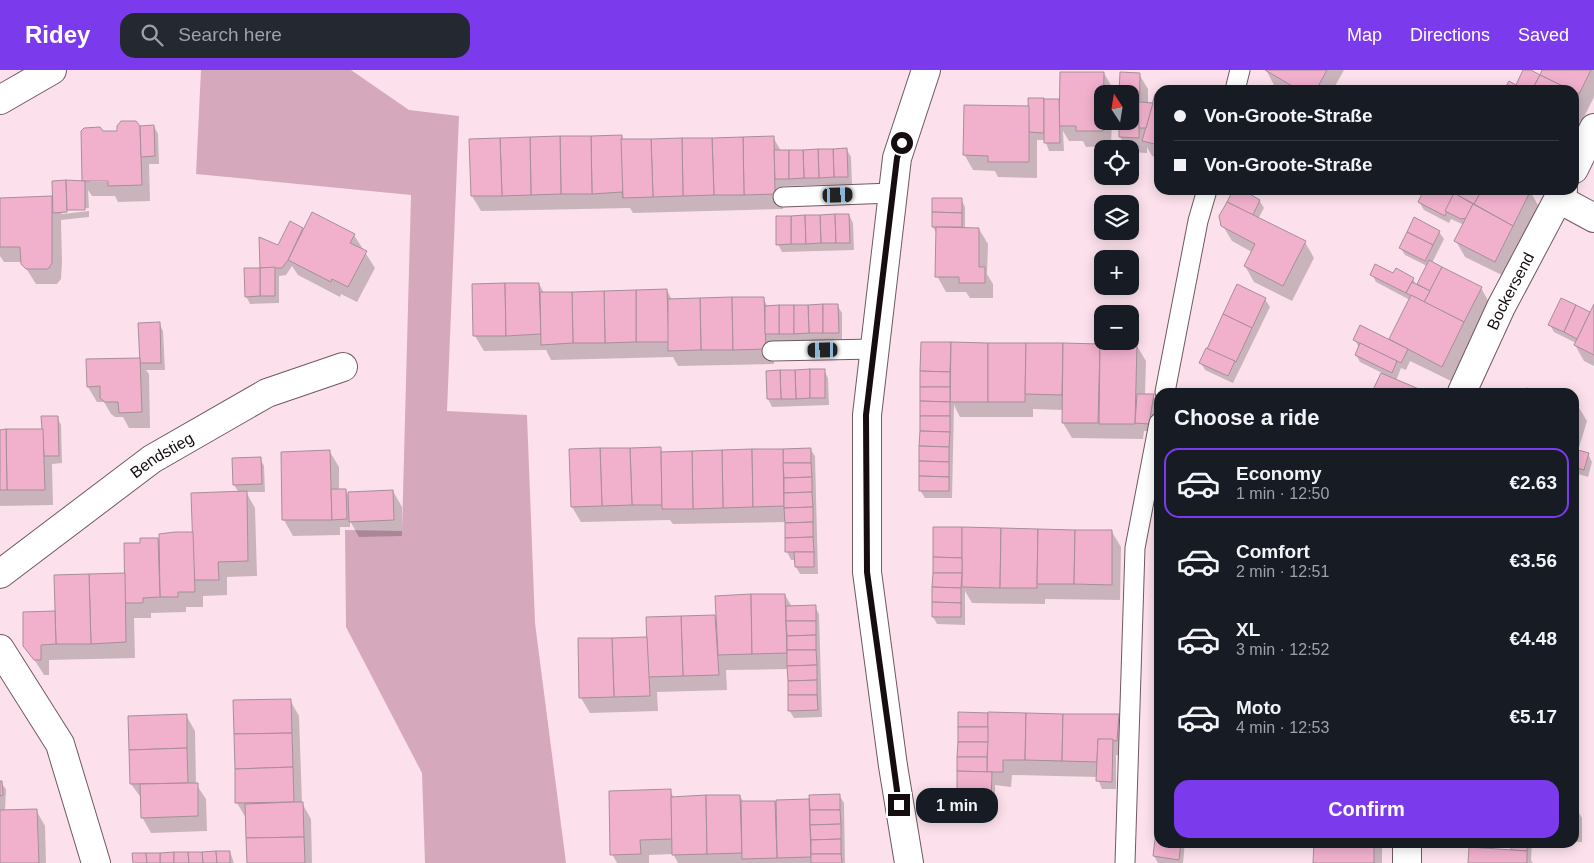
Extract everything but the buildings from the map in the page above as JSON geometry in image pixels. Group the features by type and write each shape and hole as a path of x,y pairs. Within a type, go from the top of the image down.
{"street":[{"path":"0,100 52,70"},
{"path":"909,863 892,766 867,572 866,415 897,158 926,70"},
{"path":"1579,159 1594,128"},
{"name":"Bockersend","path":"1464,388 1501,307 1560,195"},
{"path":"1562,195 1594,218"},
{"name":"Bendstieg","path":"0,574 152,459 267,393 343,368"},
{"path":"0,649 60,744 96,863"},
{"path":"1407,848 1407,863"}],"lane":[{"path":"1236,85 1240,70"},
{"path":"783,197 893,193"},
{"path":"1165,388 1198,221 1206,195"},
{"path":"772,351 875,349"},
{"path":"1125,863 1135,548 1154,449"}],"shaded area":[{"path":"201,70 351,70 409,110 459,116 447,411 527,415 535,623 566,863 425,863 422,773 346,627 345,530 402,531 411,195 196,174"}],"route":[{"path":"899,805 892,766 867,572 866,415 897,158 902,143"}]}
